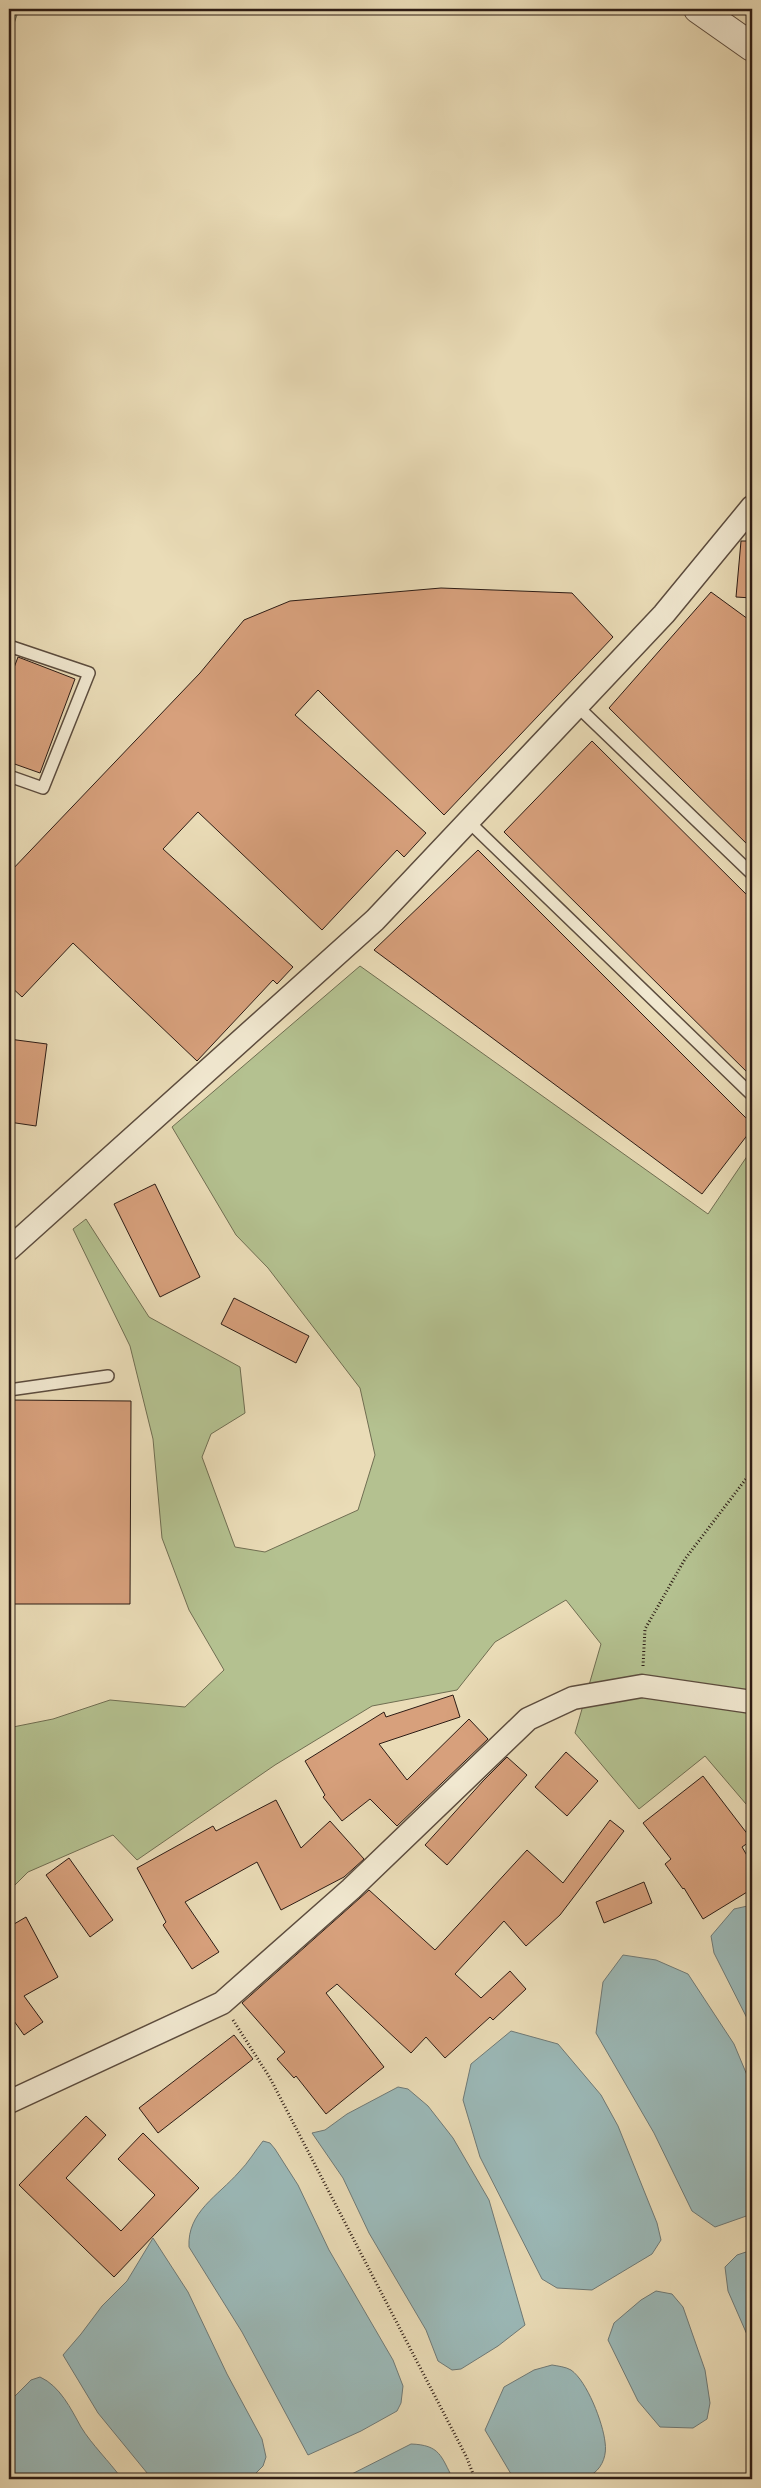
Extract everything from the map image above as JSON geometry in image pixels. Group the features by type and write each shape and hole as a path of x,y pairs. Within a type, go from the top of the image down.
{"street":[{"path":"698,9 752,47"},
{"path":"9,1249 375,920 664,614 752,507"},
{"path":"9,2102 222,2002 351,1889 528,1719 573,1698 642,1686 752,1702"}],"lane":[{"path":"9,646 89,673 43,788 9,776"},
{"path":"577,706 752,874"},
{"path":"468,821 752,1095"},
{"path":"9,1390 108,1376"}],"path":[{"path":"642,1686 645,1628 685,1559 752,1471"},
{"path":"222,2002 270,2078 467,2458 475,2479"}],"green space":[{"path":"9,9 19,9 9,38"},
{"path":"360,966 708,1214 752,1149 752,1811 705,1756 639,1809 575,1733 601,1644 566,1600 495,1642 457,1690 372,1706 275,1765 137,1860 113,1835 28,1872 9,1891 9,1734 13,1727 53,1719 110,1700 185,1707 224,1670 189,1610 162,1538 153,1439 130,1346 73,1229 86,1219 149,1317 240,1367 245,1413 211,1434 202,1457 235,1547 265,1552 358,1510 375,1455 360,1388 268,1268 236,1235 172,1127"}],"water":[{"path":"752,1905 752,2028 714,1953 711,1936 734,1909"},
{"path":"623,1955 656,1960 688,1974 734,2044 752,2087 752,2214 715,2227 692,2211 654,2133 596,2033 603,1982"},
{"path":"511,2031 558,2044 601,2095 618,2126 657,2223 661,2240 652,2254 592,2290 557,2288 542,2279 480,2157 463,2100 471,2064"},
{"path":"398,2087 408,2089 428,2106 453,2138 489,2200 525,2325 498,2346 461,2369 452,2370 438,2361 426,2330 369,2233 343,2178 312,2133 325,2130 347,2114"},
{"path":"263,2141 270,2143 275,2149 298,2185 329,2250 393,2360 403,2386 401,2403 397,2411 361,2431 308,2455 242,2332 189,2247 193,2224 198,2214 231,2181"},
{"path":"153,2238 188,2292 227,2374 262,2439 266,2457 263,2466 250,2479 152,2479 98,2413 63,2355 102,2306 127,2281"},
{"path":"752,2250 752,2346 728,2291 725,2267 737,2255"},
{"path":"656,2291 672,2294 683,2307 705,2370 710,2403 707,2419 693,2428 660,2427 638,2401 608,2340 614,2323 641,2300"},
{"path":"552,2365 571,2370 583,2383 598,2414 604,2434 604,2459 594,2473 578,2479 514,2479 485,2430 504,2387 534,2370"},
{"path":"40,2377 59,2392 85,2434 122,2479 9,2479 9,2402 31,2380"},
{"path":"411,2444 434,2449 442,2458 453,2479 342,2479"}],"building":[{"path":"741,541 752,541 752,598 736,597"},
{"path":"441,588 572,593 613,637 444,815 318,690 295,715 426,833 404,857 397,850 322,930 198,812 163,849 293,967 277,984 273,980 197,1061 73,943 22,997 9,985 9,873 200,673 244,620 290,601"},
{"path":"711,592 752,622 752,849 609,708"},
{"path":"18,657 75,679 40,773 9,762 9,681"},
{"path":"592,741 752,900 752,1077 504,832"},
{"path":"478,850 752,1124 752,1129 702,1194 374,950"},
{"path":"9,1039 47,1044 36,1126 9,1122"},
{"path":"155,1184 200,1277 160,1297 114,1204"},
{"path":"234,1298 309,1336 296,1363 221,1324"},
{"path":"9,1400 131,1401 130,1604 9,1604"},
{"path":"453,1695 460,1717 379,1744 407,1780 469,1719 488,1739 397,1826 370,1799 342,1821 323,1797 325,1795 305,1761 384,1712 386,1717"},
{"path":"566,1752 598,1781 567,1816 535,1787"},
{"path":"507,1757 527,1775 447,1865 425,1845"},
{"path":"703,1776 752,1840 742,1847 752,1864 752,1889 703,1919 684,1888 665,1864 671,1859 643,1823"},
{"path":"276,1800 301,1848 330,1821 364,1859 344,1877 281,1910 257,1862 185,1902 219,1952 192,1969 163,1925 166,1922 137,1868 213,1826 216,1831"},
{"path":"610,1820 624,1831 560,1915 526,1946 504,1921 455,1974 481,1998 510,1971 526,1989 493,2020 490,2017 445,2058 426,2037 411,2053 337,1984 326,1993 384,2067 326,2114 296,2076 294,2078 277,2059 285,2052 242,2003 369,1890 435,1950 527,1850 563,1883"},
{"path":"69,1858 113,1920 90,1937 46,1875"},
{"path":"644,1882 652,1903 604,1923 596,1902"},
{"path":"26,1917 58,1977 24,1996 43,2022 24,2035 9,2014 9,1927"},
{"path":"234,2035 253,2059 158,2133 139,2108"},
{"path":"86,2116 106,2135 66,2178 121,2231 155,2195 118,2159 143,2133 199,2188 114,2277 19,2185"}]}
